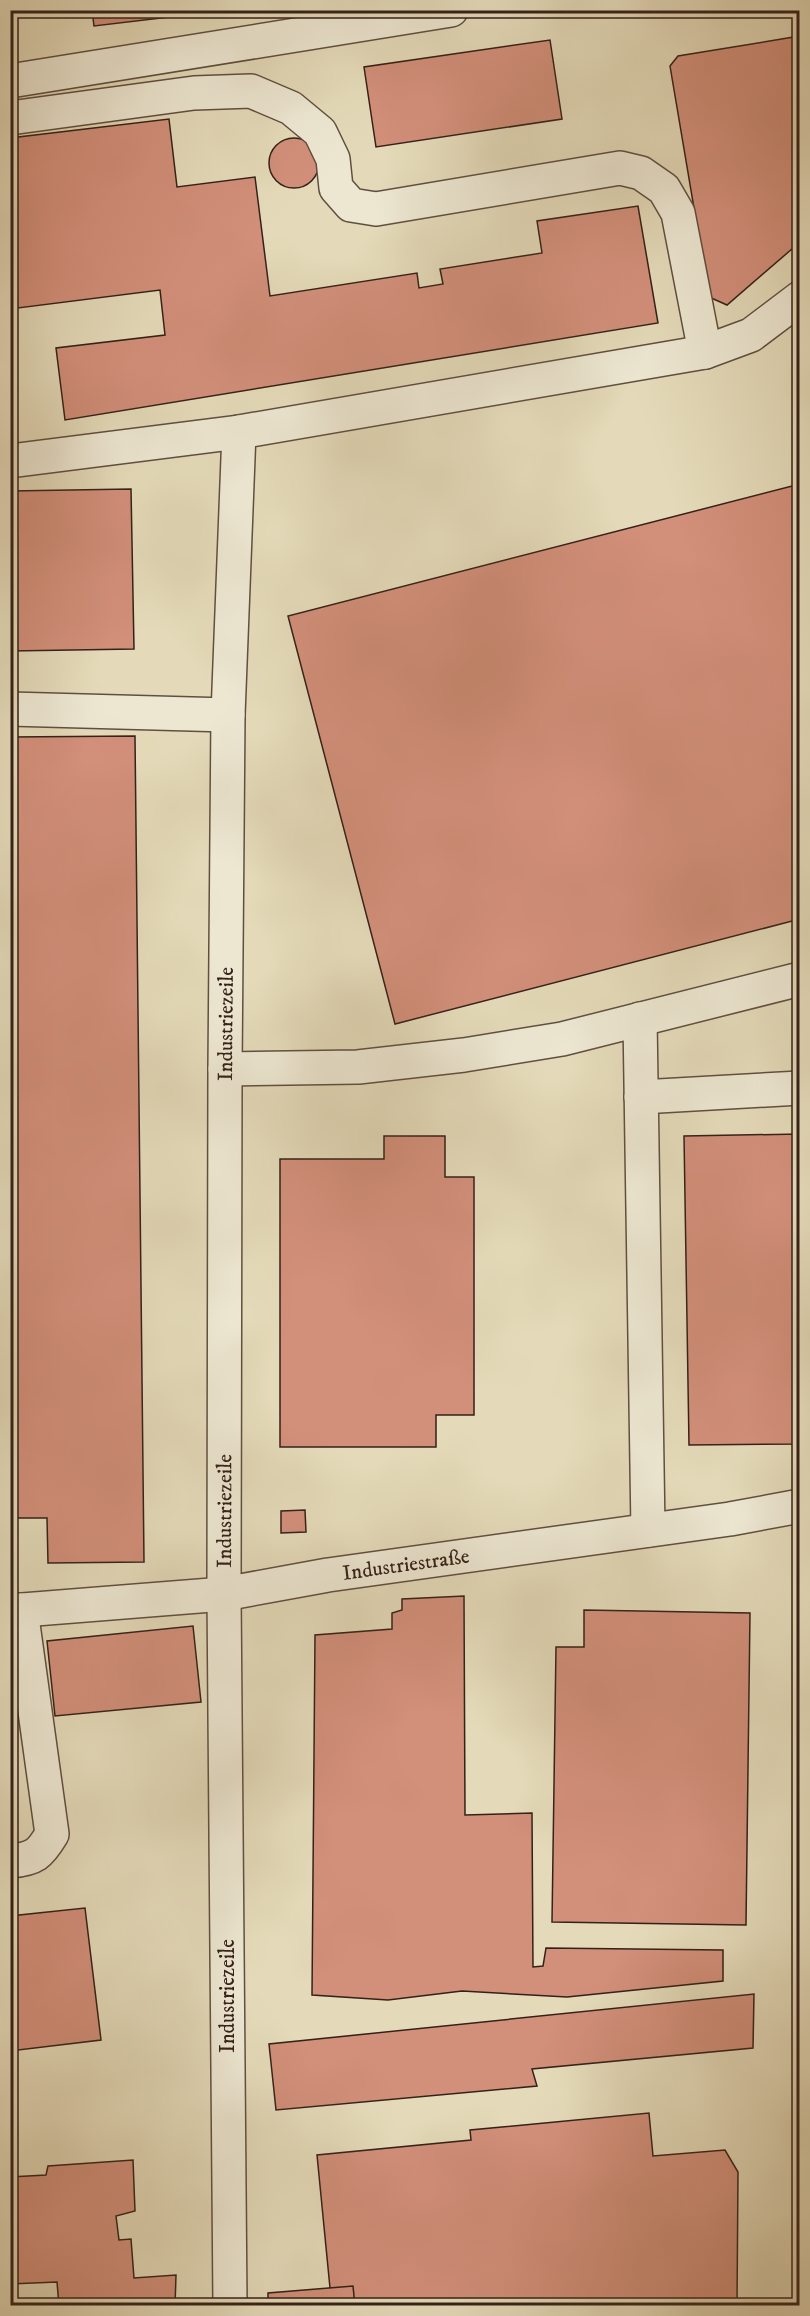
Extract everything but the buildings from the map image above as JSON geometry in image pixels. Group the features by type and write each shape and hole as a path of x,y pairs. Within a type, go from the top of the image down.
{"street":[{"path":"10,81 451,10"},
{"path":"10,118 194,93 251,91 291,108 320,132 333,159 336,188 351,205 376,209 620,168 641,173 664,189 678,213 705,352"},
{"path":"10,461 239,432 705,352 751,335 800,298"},
{"name":"Industriezeile","path":"230,2306 224,1594 225,1069 228,715 239,432"},
{"path":"10,709 228,715"},
{"path":"225,1069 358,1066 464,1055 562,1039 800,979"},
{"path":"640,1019 648,1530"},
{"path":"641,1097 800,1088"},
{"name":"Industriestraße","path":"16,1611 224,1594 328,1575 800,1506"},
{"path":"10,1861 22,1860 42,1852 52,1834 16,1611"}]}
